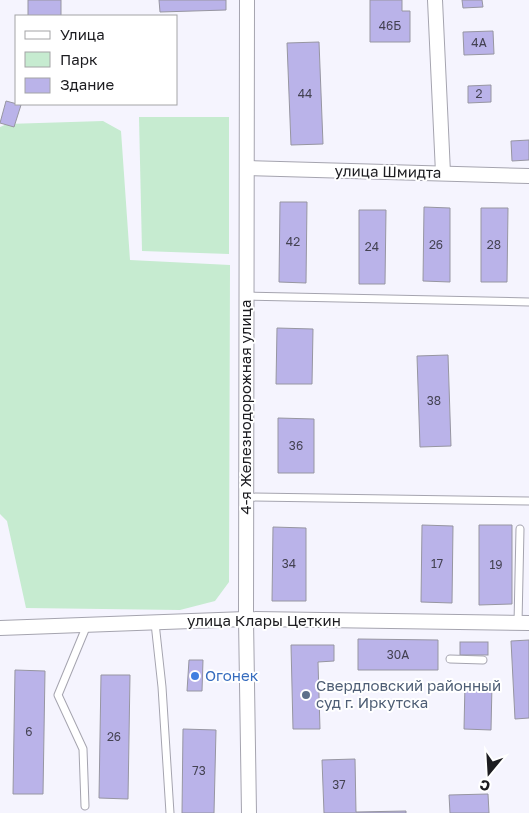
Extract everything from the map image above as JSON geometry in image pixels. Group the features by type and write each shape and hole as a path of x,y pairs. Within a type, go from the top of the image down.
{"street":[{"name":"4-я Железнодорожная улица","path":"247,0 246,620 250,813"},
{"path":"435,0 442,173"},
{"name":"улица Шмидта","path":"247,168 529,176"},
{"name":"улица Клары Цеткин","path":"0,628 246,620 524,623"}],"lane":[{"path":"247,296 529,302"},
{"path":"246,497 529,501"},
{"path":"520,529 524,623"},
{"path":"155,623 162,687 170,813"},
{"path":"84,806 83,749 58,695 88,625"},
{"path":"450,659 483,660"}],"green space":[{"path":"139,117 229,117 229,254 142,251"},
{"path":"103,121 121,131 130,260 230,265 229,582 215,601 180,610 26,608 7,521 0,514 0,127 7,124"}],"building":[{"path":"28,0 61,0 61,15 28,15"},
{"path":"159,0 226,0 226,10 160,12"},
{"path":"370,0 402,0 402,11 410,11 410,42 370,42"},
{"path":"462,0 482,0 483,7 463,8"},
{"path":"493,31 494,54 464,55 463,32"},
{"path":"319,42 323,144 291,145 287,43"},
{"path":"491,85 491,102 468,103 468,86"},
{"path":"6,101 15,105 21,105 14,127 0,123"},
{"path":"529,140 529,160 512,161 511,141"},
{"path":"280,202 307,202 306,283 279,282"},
{"path":"424,207 450,208 450,282 423,281"},
{"path":"481,208 508,208 507,282 481,282"},
{"path":"359,210 386,210 385,284 359,284"},
{"path":"277,328 313,329 312,384 276,384"},
{"path":"448,355 451,446 420,447 417,356"},
{"path":"278,418 314,419 314,473 278,473"},
{"path":"422,525 453,526 452,603 421,602"},
{"path":"479,525 512,525 512,604 479,605"},
{"path":"273,527 306,528 306,601 272,601"},
{"path":"358,639 438,640 438,670 358,670"},
{"path":"529,640 529,718 515,719 511,641"},
{"path":"460,642 488,642 488,655 460,655"},
{"name":"Свердловский районный суд г. Иркутска","path":"291,645 334,645 334,661 318,662 320,729 293,729"},
{"name":"Огонек","path":"189,660 203,660 202,691 187,691"},
{"path":"15,670 45,671 43,794 13,794"},
{"path":"101,675 130,675 128,799 99,798"},
{"path":"465,683 492,684 491,730 464,729"},
{"path":"183,729 216,730 214,813 182,813"},
{"path":"355,759 356,812 406,811 406,813 324,813 322,760"},
{"path":"488,794 489,813 450,813 449,795"}],"place":[{"name":"Огонек","path":"195,676"},
{"name":"Свердловский районный суд г. Иркутска","path":"306,695"}]}
